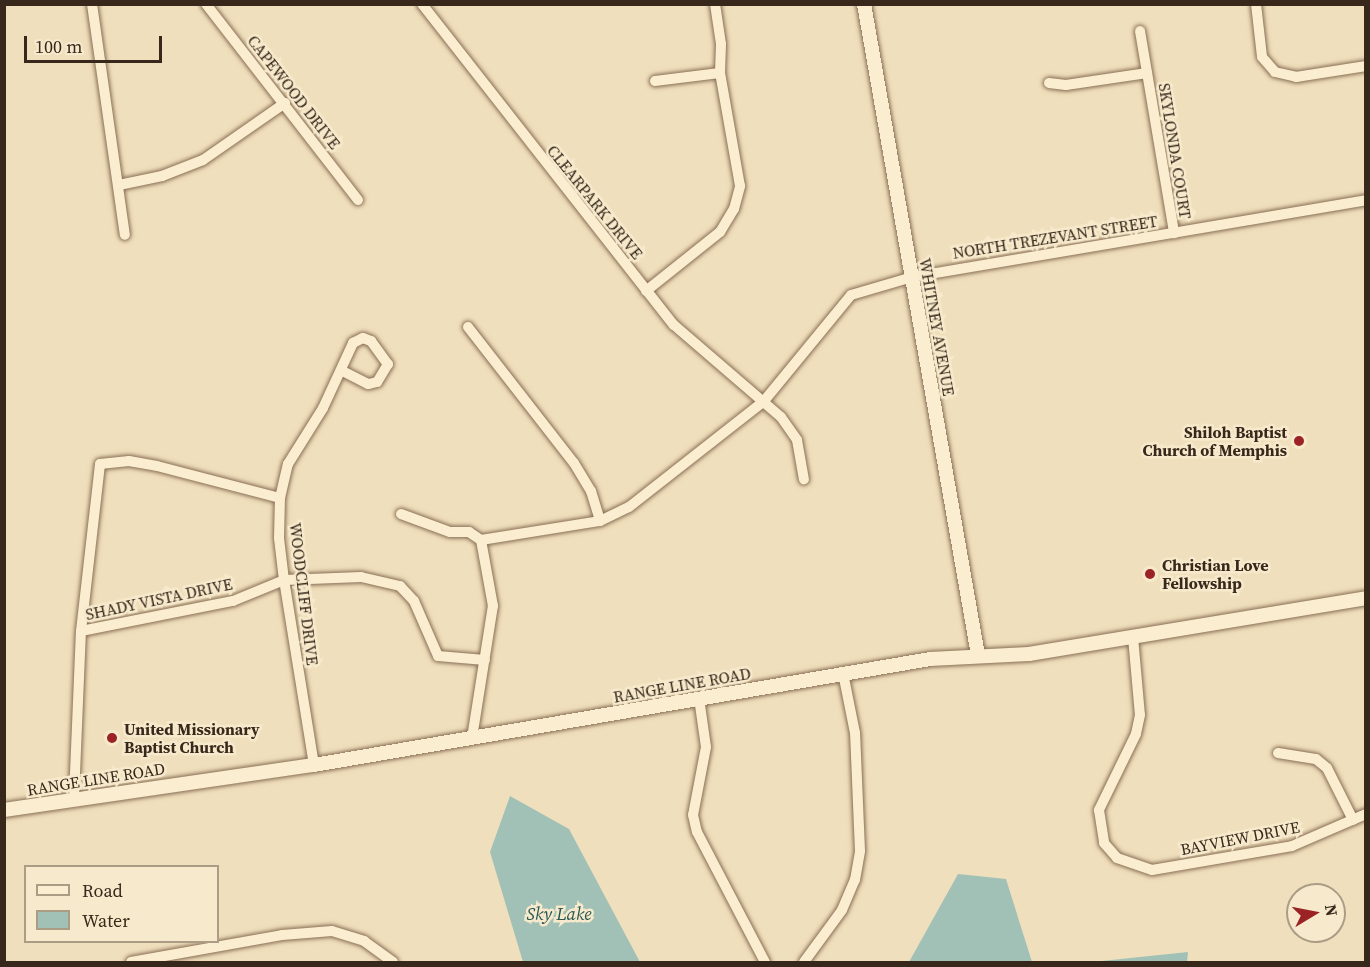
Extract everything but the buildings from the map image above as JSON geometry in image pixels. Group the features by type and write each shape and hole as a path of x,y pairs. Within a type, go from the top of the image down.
{"main road":[{"name":"WHITNEY AVENUE","path":"864,4 978,655"},
{"name":"RANGE LINE ROAD","path":"4,810 74,797 314,765 843,674 978,655 1029,654 1365,598"}],"street":[{"name":"CAPEWOOD DRIVE","path":"206,4 358,200"},
{"name":"CLEARPARK DRIVE","path":"422,4 674,325 764,401 797,440 804,479"},
{"path":"646,291 720,232 734,209 740,186 720,73 721,44 715,4"},
{"path":"1256,4 1262,57 1275,72 1296,77 1365,66"},
{"path":"94,5 125,235"},
{"name":"SKYLONDA COURT","path":"1140,31 1174,233"},
{"path":"655,81 720,73"},
{"path":"1049,83 1066,85 1147,74"},
{"path":"119,185 162,176 203,160 285,103"},
{"name":"NORTH TREZEVANT STREET","path":"481,540 600,521 629,507 764,401 851,295 912,277 1365,200"},
{"path":"468,327 574,463 591,491 600,521"},
{"name":"WOODCLIFF DRIVE","path":"314,765 284,580 279,538 280,498 288,464 323,408 341,370 354,343 363,338 386,356 388,364 377,382 368,384 341,370"},
{"path":"74,797 81,631 100,464 129,461 157,466 280,498"},
{"path":"401,513 450,532 469,532 481,540 493,606 472,738"},
{"name":"SHADY VISTA DRIVE","path":"81,631 233,601 284,580 361,577 400,586 414,601 438,656 485,660"},
{"name":"BAYVIEW DRIVE","path":"1133,637 1140,716 1136,734 1099,810 1104,843 1117,858 1133,866 1152,870 1292,846 1365,814"},
{"path":"804,963 842,910 855,880 860,851 855,733 843,674"},
{"path":"699,698 706,747 693,815 697,832 765,963"},
{"path":"1278,753 1316,759 1327,768 1353,820"},
{"path":"131,963 170,959 282,935 332,931 364,941 393,963"}],"water":[{"name":"Sky Lake","path":"510,796 569,829 640,962 523,962 490,852"},
{"path":"958,874 1006,879 1032,962 909,962"},
{"path":"1188,952 1187,962 1092,962"}],"place":[{"name":"Shiloh Baptist Church of Memphis","path":"1299,441"},
{"name":"Christian Love Fellowship","path":"1150,574"},
{"name":"United Missionary Baptist Church","path":"112,738"}]}
